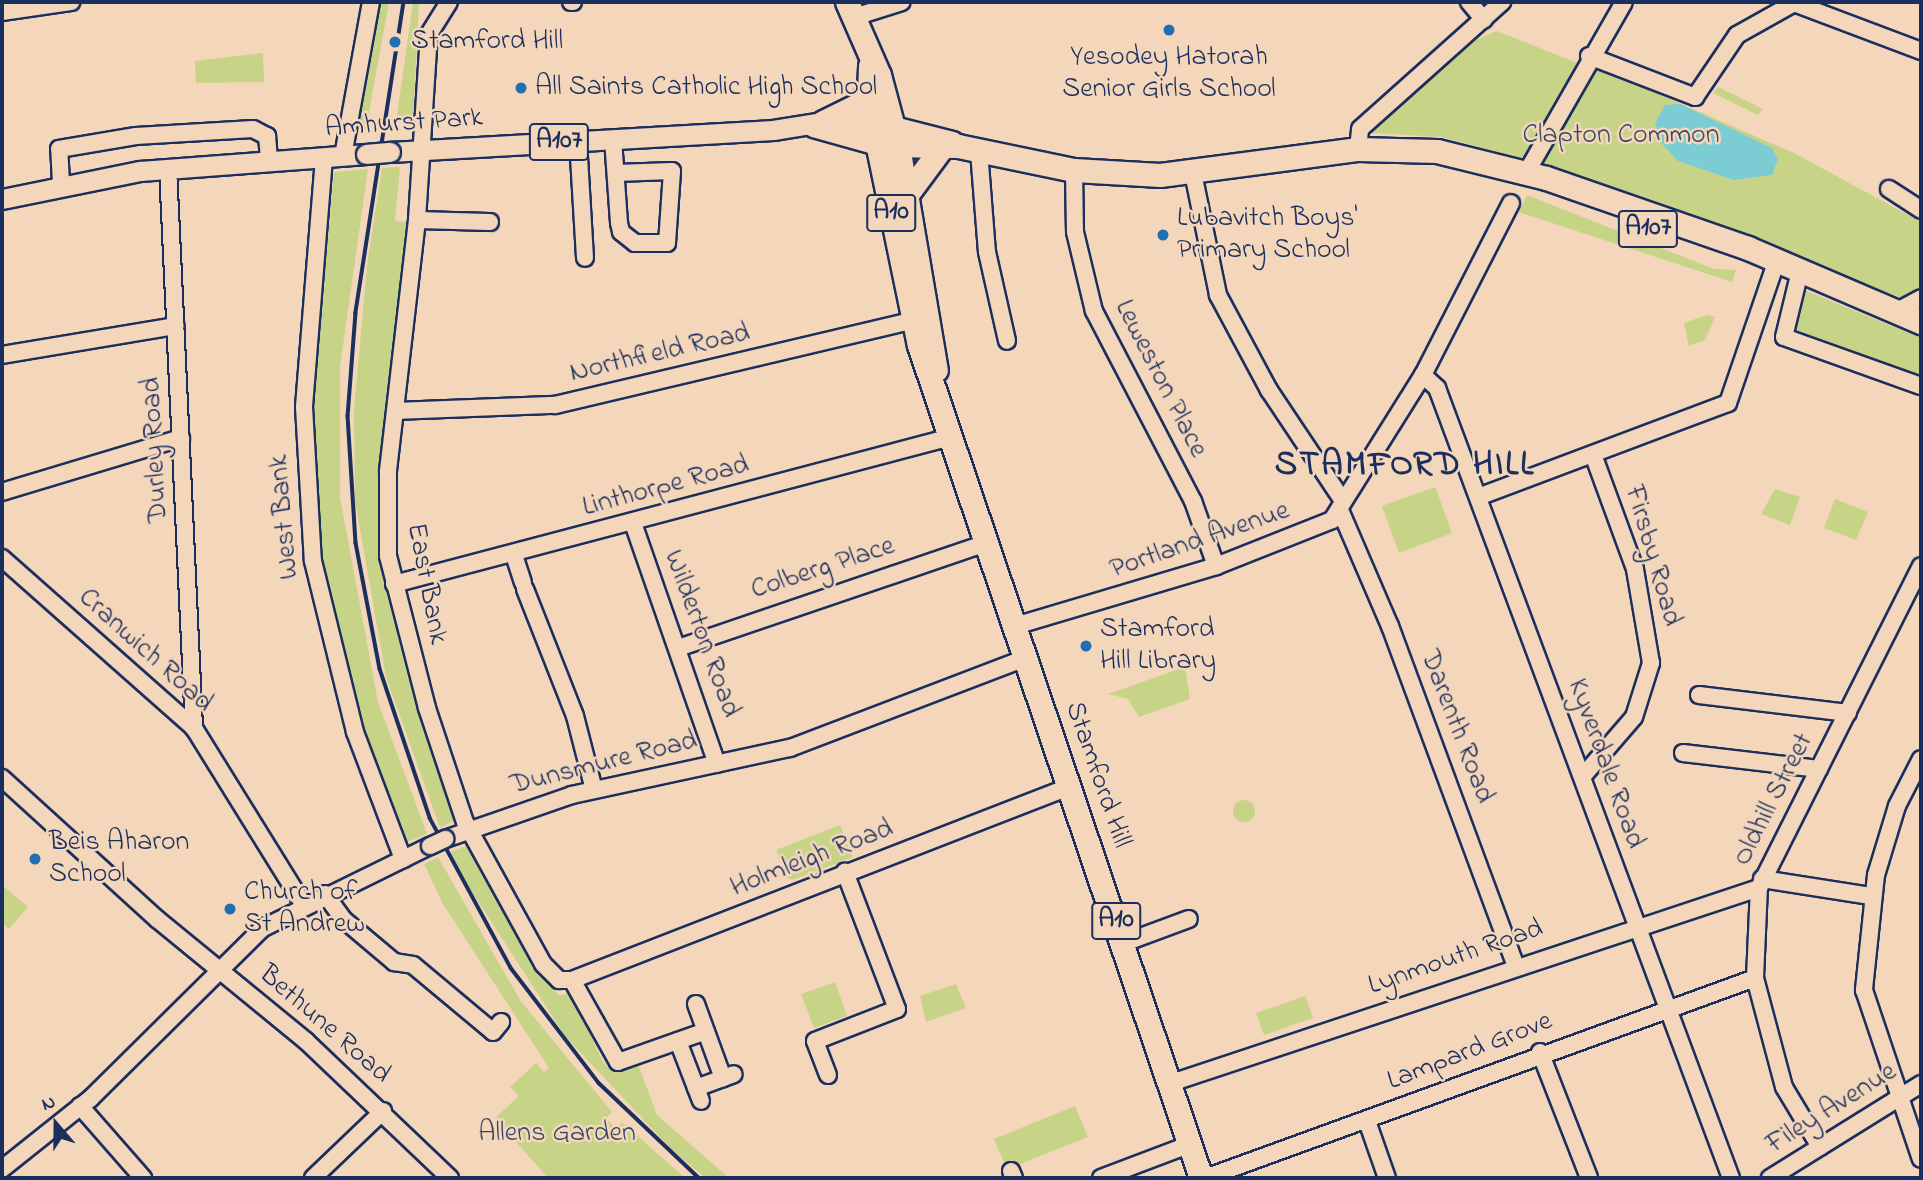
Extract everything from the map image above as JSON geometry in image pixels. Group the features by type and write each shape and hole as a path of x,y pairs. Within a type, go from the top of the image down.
{"highway":[{"name":"Stamford Hill","path":"849,10 870,66 937,391 985,543 1203,1178"},
{"name":"A107","path":"818,124 858,105 875,90 956,145"},
{"name":"Stamford Hill","path":"885,135 908,193 910,260"},
{"name":"A107","path":"885,135 956,145 1074,170 1193,173 1359,149 1437,150 1748,248 1753,255 1800,271 1921,322"},
{"path":"908,193 956,145"}],"main road":[{"name":"Amhurst Park","path":"2,199 61,183 168,168 818,124 885,135"}],"street":[{"path":"2,12 71,2"},
{"name":"West Bank","path":"370,2 333,157 304,407 313,561 355,732 403,859"},
{"name":"East Bank","path":"449,2 429,34 419,150 417,220 386,517 394,584 467,825 543,964 559,980 572,981"},
{"path":"849,10 902,2"},
{"path":"1469,2 1485,20"},
{"path":"1359,149 1366,122 1485,20 1502,2"},
{"path":"1529,177 1590,55 1624,2"},
{"path":"1590,55 1695,97 1737,35 1794,4 1921,51"},
{"path":"61,183 60,149 136,136 253,129 267,136 269,161"},
{"path":"614,139 616,173 626,240 667,243 672,171 616,173"},
{"path":"578,141 585,258"},
{"path":"956,145 987,252 1007,341"},
{"name":"Durley Road","path":"168,168 194,729"},
{"name":"Leweston Place","path":"1074,170 1075,232 1091,303 1193,501 1216,566"},
{"name":"Darenth Road","path":"1193,173 1218,295 1269,390 1352,526 1516,965"},
{"path":"1889,189 1921,210"},
{"name":"Portland Avenue","path":"1015,626 1216,566 1319,528 1341,506 1423,375 1511,203"},
{"path":"417,220 490,222"},
{"path":"1478,497 1728,403 1776,262"},
{"path":"1800,271 1784,337 1921,386"},
{"path":"1897,312 1921,298"},
{"name":"Northfield Road","path":"396,411 555,405 922,318"},
{"path":"2,355 176,326"},
{"name":"Kyverdale Road","path":"1423,375 1433,379 1583,776 1664,1008 1731,1178"},
{"name":"Linthorpe Road","path":"394,584 514,555 951,437"},
{"path":"2,492 181,438"},
{"name":"Firsby Road","path":"1583,776 1634,716 1651,663 1635,569 1594,454"},
{"name":"Wilderton Road","path":"633,523 717,764"},
{"name":"Colberg Place","path":"678,648 985,543"},
{"path":"514,555 575,716 594,790"},
{"name":"Cranwich Road","path":"2,558 194,729 303,904"},
{"name":"Oldhill Street","path":"1820,1147 1784,1087 1755,978 1760,883 1921,566"},
{"name":"Dunsmure Road","path":"2,1169 80,1106 263,928 303,904 403,859 467,825 594,790 790,748 1026,658"},
{"path":"1699,695 1848,713"},
{"path":"1683,753 1819,769"},
{"path":"1921,759 1897,806 1871,896 1864,990 1921,1159"},
{"name":"Bethune Road","path":"2,778 383,1111 450,1178"},
{"name":"Holmleigh Road","path":"572,981 1070,786"},
{"path":"828,1074 814,1039 897,1009 845,872"},
{"name":"Lynmouth Road","path":"1171,1083 1760,883 1871,896"},
{"path":"325,894 343,919 394,962 413,965 493,1032 500,1022"},
{"path":"1124,943 1189,919"},
{"name":"Lampard Grove","path":"1203,1178 1367,1121 1540,1052 1755,978"},
{"path":"572,981 618,1062 706,1031"},
{"path":"678,1041 699,1094 729,1076 706,1031 696,1004"},
{"path":"1540,1052 1589,1178"},
{"name":"Filey Avenue","path":"1770,1178 1921,1084"},
{"path":"80,1106 143,1178"},
{"path":"313,1178 383,1111"},
{"path":"1367,1121 1387,1178"},
{"path":"1101,1178 1191,1144"}],"green space":[{"path":"379,2 389,2 365,134 353,128"},
{"path":"413,2 419,2 413,123 396,122"},
{"name":"Clapton Common","path":"1497,31 1577,63 1523,159 1442,137 1372,133 1467,44"},
{"path":"263,53 264,82 196,83 195,61"},
{"name":"Clapton Common","path":"1597,67 1794,153 1921,222 1921,293 1900,297 1542,168 1540,161"},
{"path":"1718,87 1763,109 1758,115 1713,93"},
{"path":"400,167 395,221 407,222 379,533 408,666 456,819 440,828 386,677 355,501 354,409 367,266 382,168"},
{"path":"368,169 340,367 340,497 378,702 427,834 407,842 352,695 321,567 311,426 334,172"},
{"path":"1527,195 1714,269 1736,270 1732,282 1519,212"},
{"path":"1804,290 1921,338 1921,378 1793,331"},
{"path":"1707,315 1715,317 1705,340 1689,346 1684,323"},
{"path":"1435,487 1452,533 1399,553 1382,506"},
{"path":"1775,489 1800,497 1790,525 1761,514"},
{"path":"1835,499 1868,512 1856,540 1824,528"},
{"path":"1185,667 1190,699 1139,717 1128,699 1108,694"},
{"path":"1244,800 1252,803 1255,811 1252,819 1244,822 1236,819 1233,811 1236,803"},
{"path":"840,825 853,857 792,880 786,877 776,850"},
{"path":"468,845 540,971 559,996 570,992 603,1062 614,1073 638,1064 657,1115 729,1178 706,1178 673,1151 565,1036 465,881 451,852"},
{"name":"Allens Garden","path":"438,857 520,1000 612,1112 606,1118 616,1128 622,1122 685,1178 548,1178 495,1118 519,1096 510,1087 536,1063 544,1072 549,1068 443,904 424,864"},
{"path":"2,885 28,907 9,929 2,923"},
{"path":"835,982 847,1016 814,1028 801,994"},
{"path":"956,984 966,1008 926,1022 920,996"},
{"path":"1305,996 1313,1018 1264,1035 1256,1013"},
{"path":"1075,1106 1088,1137 1007,1169 994,1139"}],"water":[{"path":"1680,104 1772,148 1778,159 1772,175 1734,180 1678,161 1662,144 1655,123 1665,105"}],"railway":[{"path":"404,2 356,313 348,416 356,543 380,669 430,818 511,968 599,1083 699,1178"}],"place":[{"name":"Yesodey Hatorah Senior Girls School","path":"1169,30"},
{"name":"Stamford Hill","path":"395,42"},
{"name":"All Saints Catholic High School","path":"521,88"},
{"name":"Lubavitch Boys' Primary School","path":"1163,235"},
{"name":"Stamford Hill Library","path":"1086,646"},
{"name":"Beis Aharon School","path":"35,859"},
{"name":"Church of St Andrew","path":"230,909"}],"district":[{"name":"STAMFORD HILL","path":"1405,466"}]}
